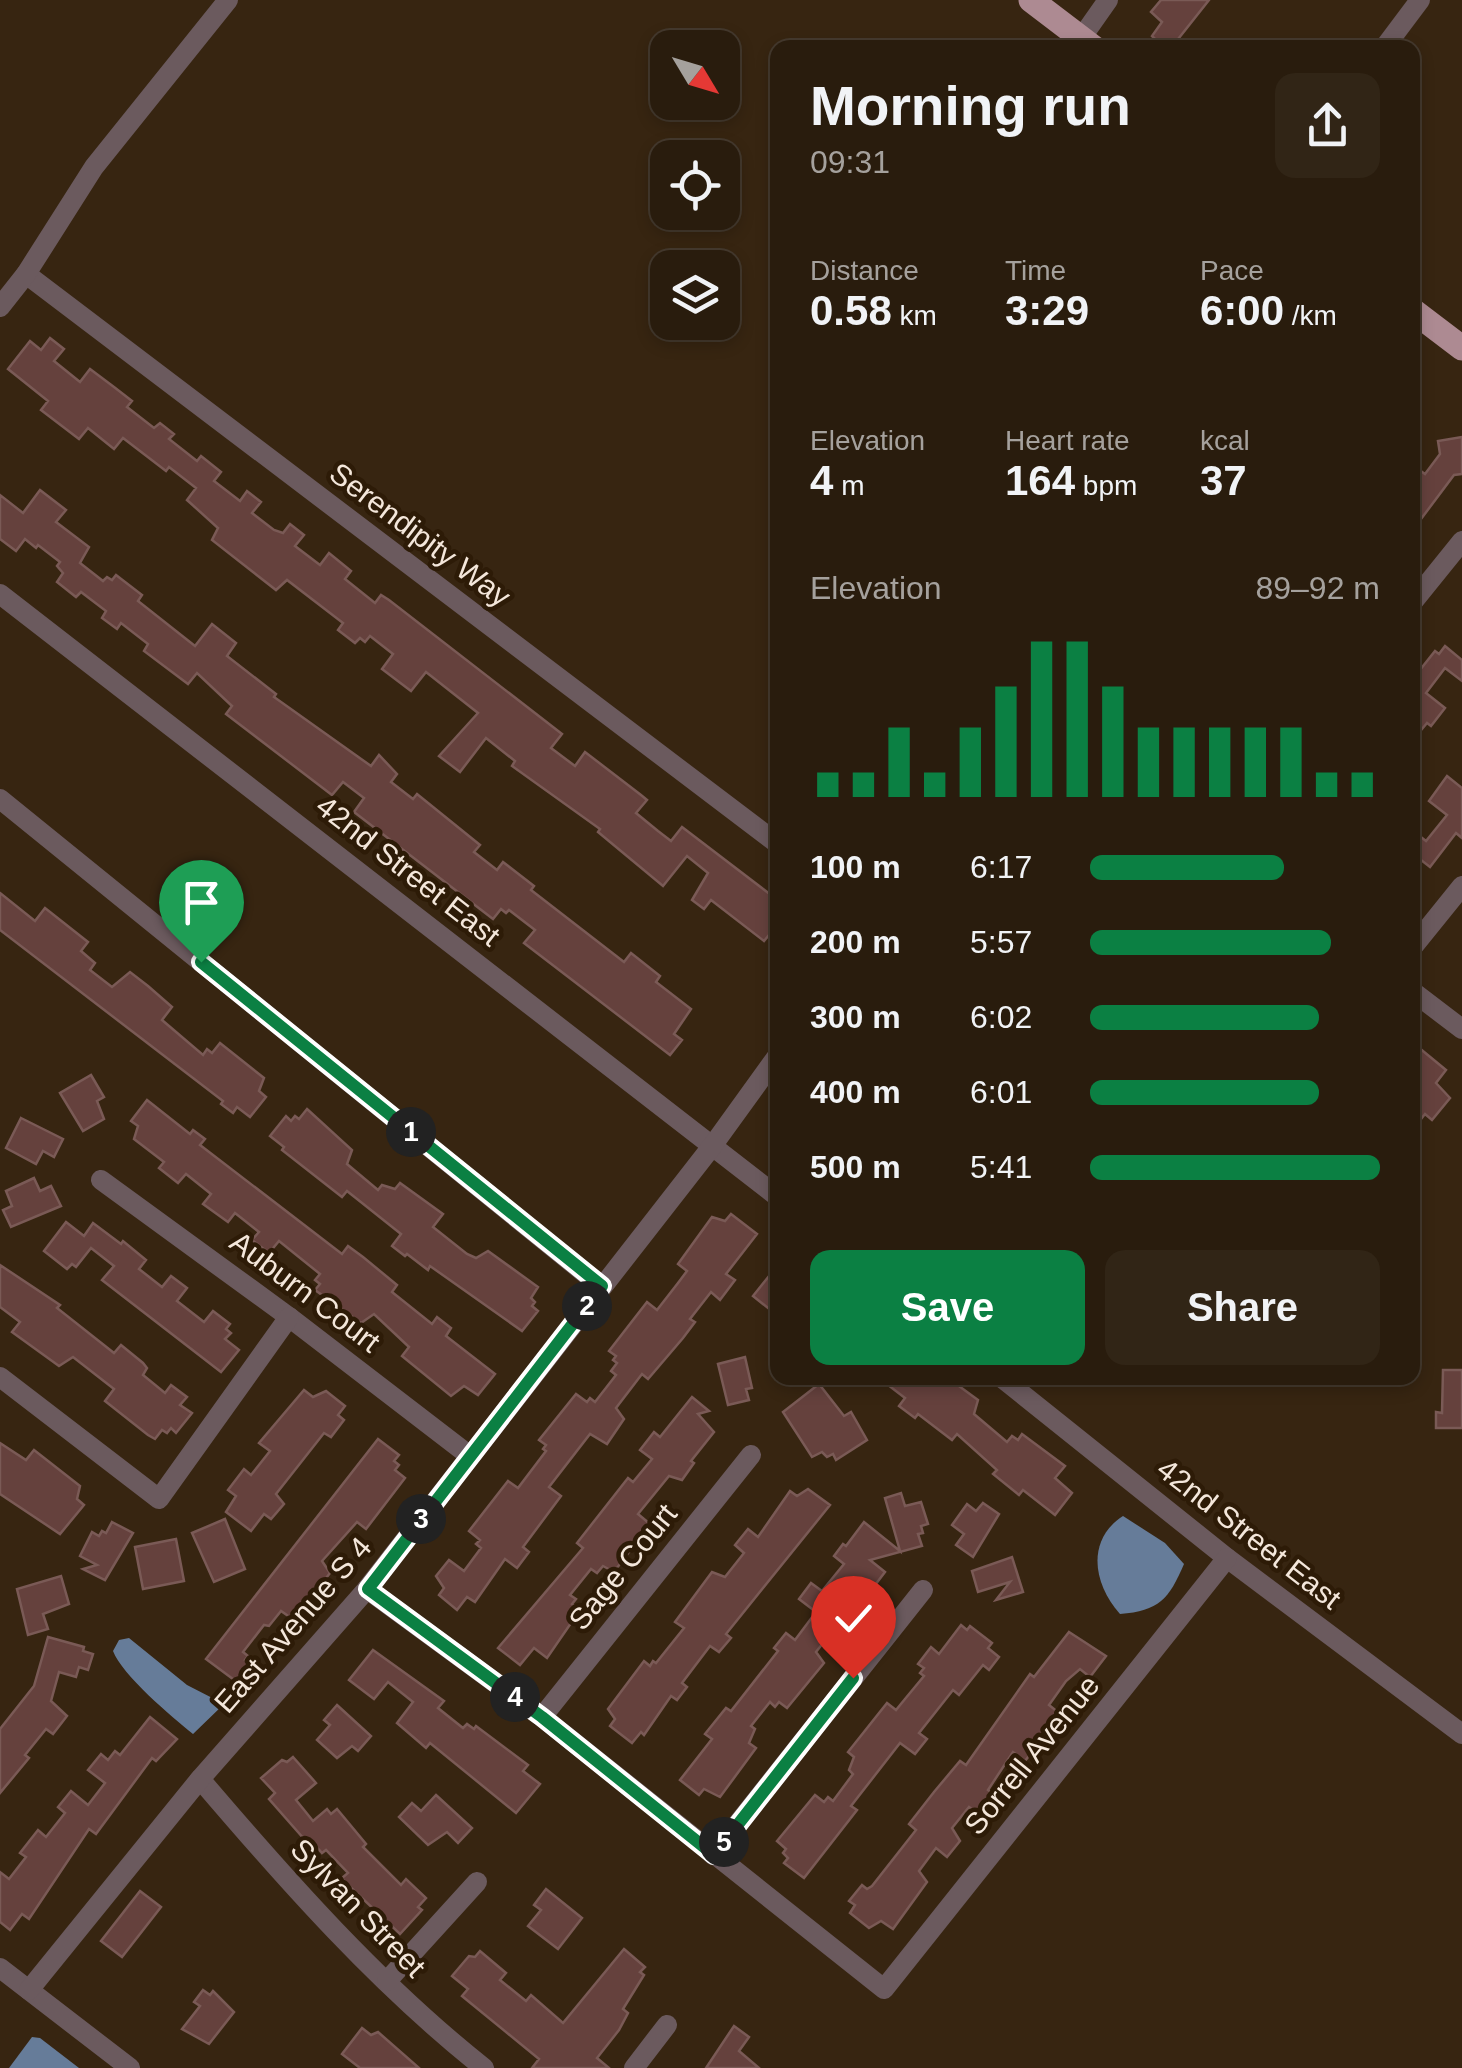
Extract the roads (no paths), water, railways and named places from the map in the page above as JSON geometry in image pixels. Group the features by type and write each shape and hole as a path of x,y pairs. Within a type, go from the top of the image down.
{"main road":[{"path":"1031,0 1085,40"},
{"path":"1420,316 1462,348"}],"street":[{"path":"0,307 26,274 94,168 228,0"},
{"path":"1089,40 1108,0"},
{"path":"1390,40 1420,0"},
{"name":"Serendipity Way","path":"26,274 770,838"},
{"path":"1420,592 1462,541"},
{"name":"42nd Street East","path":"0,594 770,1191"},
{"path":"0,799 602,1286"},
{"path":"1420,938 1462,886"},
{"path":"1420,998 1462,1029"},
{"name":"East Avenue S 4","path":"29,1990 200,1779 368,1589 770,1066"},
{"name":"Auburn Court","path":"101,1180 289,1316 470,1456"},
{"path":"0,1377 159,1499 289,1316"},
{"name":"42nd Street East","path":"1011,1385 1228,1558 1462,1734"},
{"name":"Sage Court","path":"542,1717 751,1456"},
{"name":"Sorrell Avenue","path":"714,1855 884,1988 1228,1558"},
{"path":"368,1589 542,1717 714,1855 923,1590"},
{"name":"Sylvan Street","path":"200,1779 256,1844 429,2025 484,2068"},
{"path":"387,1981 477,1882"},
{"path":"0,1968 130,2068"},
{"path":"634,2068 667,2025"}],"water":[{"path":"1123,1516 1165,1543 1184,1564 1161,1601 1144,1610 1120,1614 1104,1589 1097,1563 1103,1537"},
{"path":"129,1638 187,1685 224,1704 193,1734 148,1695 118,1661 113,1651 119,1640"},
{"path":"32,2037 40,2038 79,2068 9,2068"}]}
